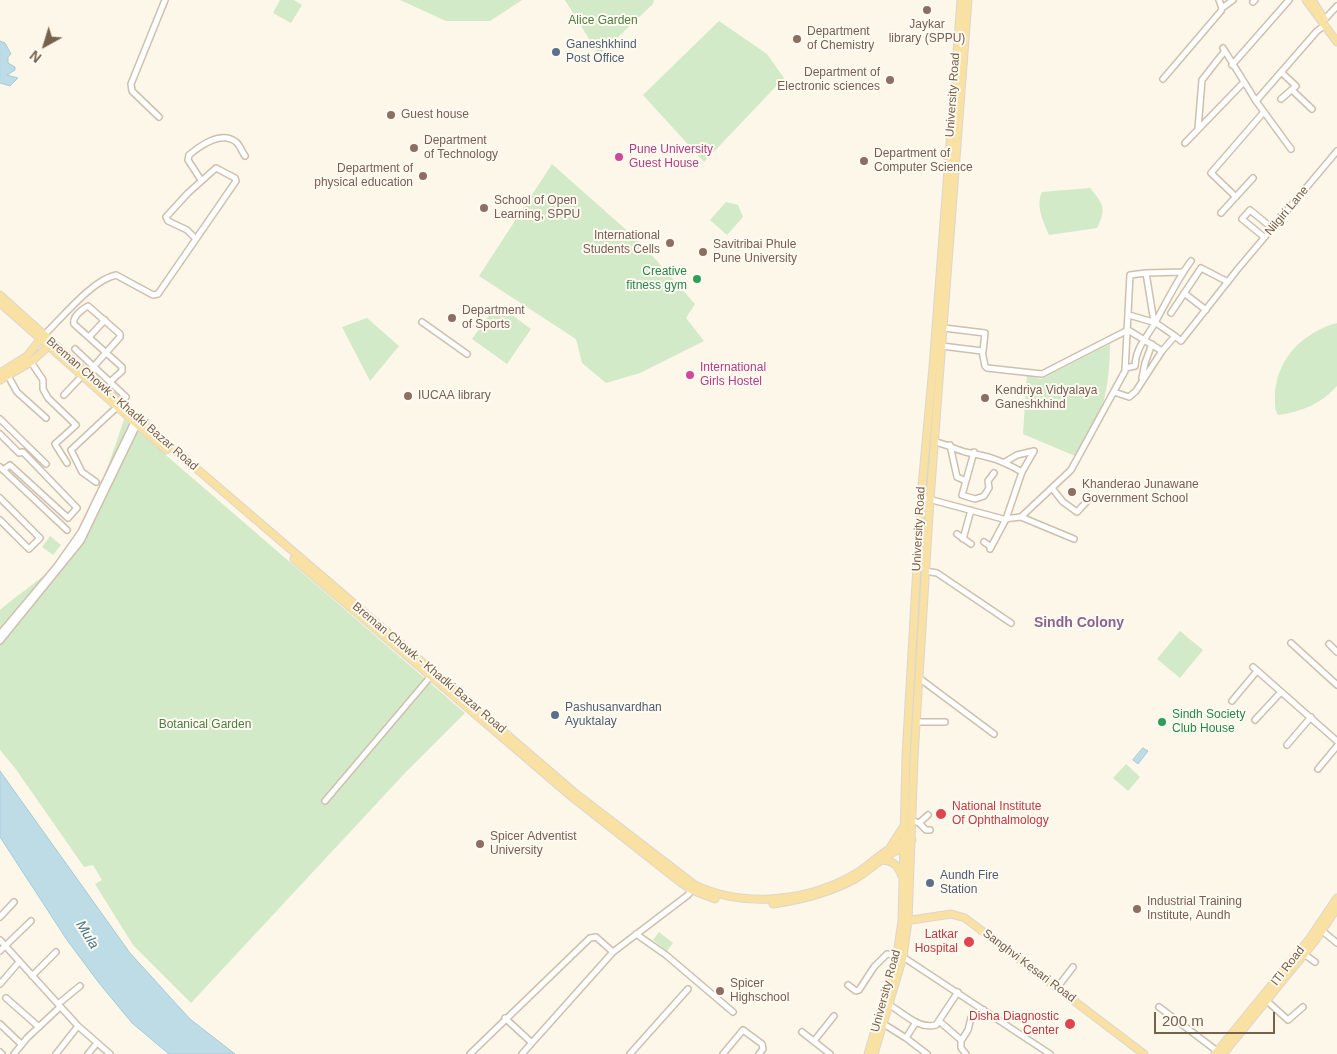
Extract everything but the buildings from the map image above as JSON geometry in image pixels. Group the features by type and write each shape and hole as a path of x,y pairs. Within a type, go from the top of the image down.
{"main road":[{"name":"University Road","path":"874,1054 900,956 905,923 908,844 904,826 921,497 933,367 960,0"},
{"name":"University Road","path":"905,923 904,879 911,820 925,571 968,0"},
{"path":"1306,0 1337,42"},
{"path":"1312,0 1324,23 1337,35"},
{"name":"Breman Chowk - Khadki Bazar Road","path":"0,296 42,337"},
{"name":"Breman Chowk - Khadki Bazar Road","path":"0,303 51,344 118,405 572,797 693,888 771,902 801,899 831,890 859,876 908,844"},
{"path":"0,380 4,373 27,356 42,337"},
{"path":"4,373 31,362 51,344"},
{"name":"Breman Chowk - Khadki Bazar Road","path":"118,405 136,424 576,793 693,888"},
{"path":"890,849 904,826"},
{"name":"Breman Chowk - Khadki Bazar Road","path":"771,902 816,890 840,881 860,871 890,849 908,844"},
{"path":"883,860 891,860 896,864 904,879"},
{"name":"ITI Road","path":"1218,1053 1266,1001 1304,954 1337,898"},
{"name":"ITI Road","path":"1218,1053 1337,908"},
{"name":"Sanghvi Kesari Road","path":"905,923 951,914 959,915 1144,1054"},
{"name":"Sanghvi Kesari Road","path":"905,923 951,918 963,922 1137,1054"},
{"name":"University Road","path":"868,1054 881,1023"}],"street":[{"path":"159,117 132,91 130,84 165,0"},
{"path":"1219,0 1222,8"},
{"path":"1163,79 1222,8 1233,0"},
{"path":"1232,65 1289,0"},
{"path":"1256,101 1337,6"},
{"path":"1198,129 1202,80 1224,50 1264,113 1291,149"},
{"path":"1281,72 1296,86 1281,99"},
{"path":"1185,143 1244,82"},
{"path":"1292,90 1312,109"},
{"path":"1236,197 1211,173 1264,113"},
{"path":"202,180 188,160 189,155 205,144 218,138 230,139 237,142 245,156"},
{"name":"Nilgiri Lane","path":"1175,336 1182,341 1236,270 1337,151"},
{"path":"42,337 109,276 116,275 153,295 157,295 236,180 214,168 166,218 195,238"},
{"path":"1221,213 1253,178"},
{"path":"1264,237 1242,219 1250,210 1272,228"},
{"path":"1125,368 1134,366 1137,349 1191,261"},
{"path":"1171,313 1201,268 1228,282"},
{"path":"1021,517 1071,470 1110,400 1125,368 1130,274 1183,272"},
{"path":"1146,273 1155,322"},
{"path":"1184,293 1206,310"},
{"path":"64,395 94,366 106,352 120,334 88,306 74,318 74,324 106,352 123,368 112,381"},
{"path":"1114,392 1129,397 1175,336 1155,322 1129,315"},
{"path":"89,337 105,320"},
{"path":"422,322 467,354"},
{"path":"944,328 984,333 983,352 987,368 1042,374 1128,330"},
{"path":"1128,330 1162,351"},
{"path":"1142,381 1144,363 1152,344"},
{"path":"942,346 983,352"},
{"path":"75,349 112,381 126,396"},
{"path":"31,362 42,380 43,389 48,398 76,425 55,444 67,463"},
{"path":"4,373 17,392 46,418"},
{"path":"96,482 82,472 71,450 118,405"},
{"path":"0,419 46,464"},
{"path":"0,641 81,541 136,424"},
{"path":"0,434 19,453 23,452 77,508 68,518 10,465 2,468 67,530"},
{"path":"935,442 1005,462 1022,472"},
{"path":"0,634 57,566 81,532 127,443"},
{"path":"950,445 953,468 957,477 966,481"},
{"path":"984,542 990,548 1006,519 1022,472 1034,451 1017,455 1005,462"},
{"path":"974,452 962,495 975,499 984,496 989,488 988,481 994,473"},
{"path":"1052,488 1063,502 1077,512 1089,500"},
{"path":"921,497 1006,519 1021,517 1074,539"},
{"path":"0,498 40,538 32,549 29,549 0,520"},
{"path":"963,539 971,510"},
{"path":"957,534 971,544"},
{"path":"925,571 937,573 1011,623"},
{"path":"1291,642 1337,685"},
{"path":"1329,644 1337,652"},
{"path":"1232,700 1255,669 1337,741"},
{"path":"325,801 431,676"},
{"path":"919,678 994,734"},
{"path":"1255,720 1281,692"},
{"path":"1287,746 1311,717"},
{"path":"916,722 945,722"},
{"path":"1318,769 1337,746"},
{"path":"919,823 928,815"},
{"path":"911,820 919,823 926,830 930,830"},
{"path":"531,1054 524,1052 613,952 693,888"},
{"path":"0,917 14,902"},
{"path":"0,951 30,921"},
{"path":"1320,929 1337,944"},
{"path":"636,934 666,955 733,1012"},
{"path":"470,1054 505,1018 590,938 596,937 613,952"},
{"path":"0,940 78,1026 110,1054"},
{"path":"32,976 56,952"},
{"path":"848,986 856,991 859,990 874,967 887,954 900,956 958,992 1050,1054"},
{"path":"1304,954 1315,962"},
{"path":"0,984 19,962"},
{"path":"1057,988 1073,967"},
{"path":"14,1054 21,1044 80,986"},
{"path":"630,1054 688,989"},
{"path":"887,1004 916,1022 931,1027 936,1026 958,992"},
{"path":"6,998 39,1027"},
{"path":"1266,1001 1288,1020 1303,1007"},
{"path":"1159,1007 1218,1053"},
{"path":"966,1054 961,1048 961,1041 968,1030 971,1018 984,1010"},
{"path":"814,1041 834,1016"},
{"path":"505,1018 532,1043"},
{"path":"906,1038 916,1022"},
{"path":"939,1022 961,1041"},
{"path":"881,1023 906,1038 927,1054"},
{"path":"0,1024 21,1044"},
{"path":"56,1054 78,1026"},
{"path":"723,1054 743,1030 762,1044 763,1049 759,1054"},
{"path":"802,1032 830,1054"},
{"path":"88,1054 97,1042"}],"green space":[{"path":"280,0 294,0 302,5 291,23 273,13"},
{"path":"400,0 522,0 490,21 446,21"},
{"name":"Alice Garden","path":"565,0 654,0 653,4 599,55"},
{"path":"719,21 767,54 784,78 704,162 643,95"},
{"path":"552,164 641,243 695,304 686,318 704,341 640,373 606,383 582,363 576,339 479,276"},
{"path":"1090,188 1101,202 1103,211 1097,228 1049,235 1039,203 1042,192"},
{"path":"726,202 738,205 743,217 727,235 710,220"},
{"path":"497,304 531,329 507,364 472,339"},
{"path":"367,318 399,346 370,381 342,327"},
{"path":"1337,323 1337,386 1324,398 1310,406 1295,412 1278,415 1275,407 1277,379 1287,357 1314,333"},
{"path":"1110,344 1110,358 1103,404 1092,433 1085,445 1075,456 1023,434 1027,375 1041,379"},
{"name":"Botanical Garden","path":"124,419 465,713 405,773 191,1003 133,945 95,884 102,880 93,865 84,867 15,768 0,750 0,610 39,580 63,555 85,519 95,498"},
{"path":"50,536 61,545 53,555 42,547"},
{"path":"1180,631 1203,650 1180,678 1157,659"},
{"path":"1126,764 1140,777 1128,791 1113,778"},
{"path":"659,932 673,943 667,951 653,940"}],"water":[{"path":"0,41 5,43 11,54 8,57 8,63 15,67 15,70 7,75 18,78 10,86 0,83"},
{"path":"1143,748 1148,751 1138,764 1133,760"},
{"name":"Mula","path":"0,771 130,953 190,1019 235,1054 169,1054 132,1023 67,940 0,837"}],"place":[{"name":"Jaykar library (SPPU)","path":"927,10"},
{"name":"Department of Chemistry","path":"797,39"},
{"name":"Ganeshkhind Post Office","path":"556,52"},
{"name":"Department of Electronic sciences","path":"890,80"},
{"name":"Guest house","path":"391,115"},
{"name":"Department of Technology","path":"414,148"},
{"name":"Pune University Guest House","path":"619,157"},
{"name":"Department of Computer Science","path":"864,161"},
{"name":"Department of physical education","path":"423,176"},
{"name":"School of Open Learning, SPPU","path":"484,208"},
{"name":"International Students Cells","path":"670,243"},
{"name":"Savitribai Phule Pune University","path":"703,252"},
{"name":"Creative fitness gym","path":"697,279"},
{"name":"Department of Sports","path":"452,318"},
{"name":"International Girls Hostel","path":"690,375"},
{"name":"IUCAA library","path":"408,396"},
{"name":"Kendriya Vidyalaya Ganeshkhind","path":"985,398"},
{"name":"Khanderao Junawane Government School","path":"1072,492"},
{"name":"Pashusanvardhan Ayuktalay","path":"555,715"},
{"name":"Sindh Society Club House","path":"1162,722"},
{"name":"National Institute Of Ophthalmology","path":"941,814"},
{"name":"Spicer Adventist University","path":"480,844"},
{"name":"Aundh Fire Station","path":"930,883"},
{"name":"Industrial Training Institute, Aundh","path":"1137,909"},
{"name":"Latkar Hospital","path":"969,942"},
{"name":"Spicer Highschool","path":"720,991"},
{"name":"Disha Diagnostic Center","path":"1070,1024"}],"district":[{"name":"Sindh Colony","path":"1079,623"}]}
